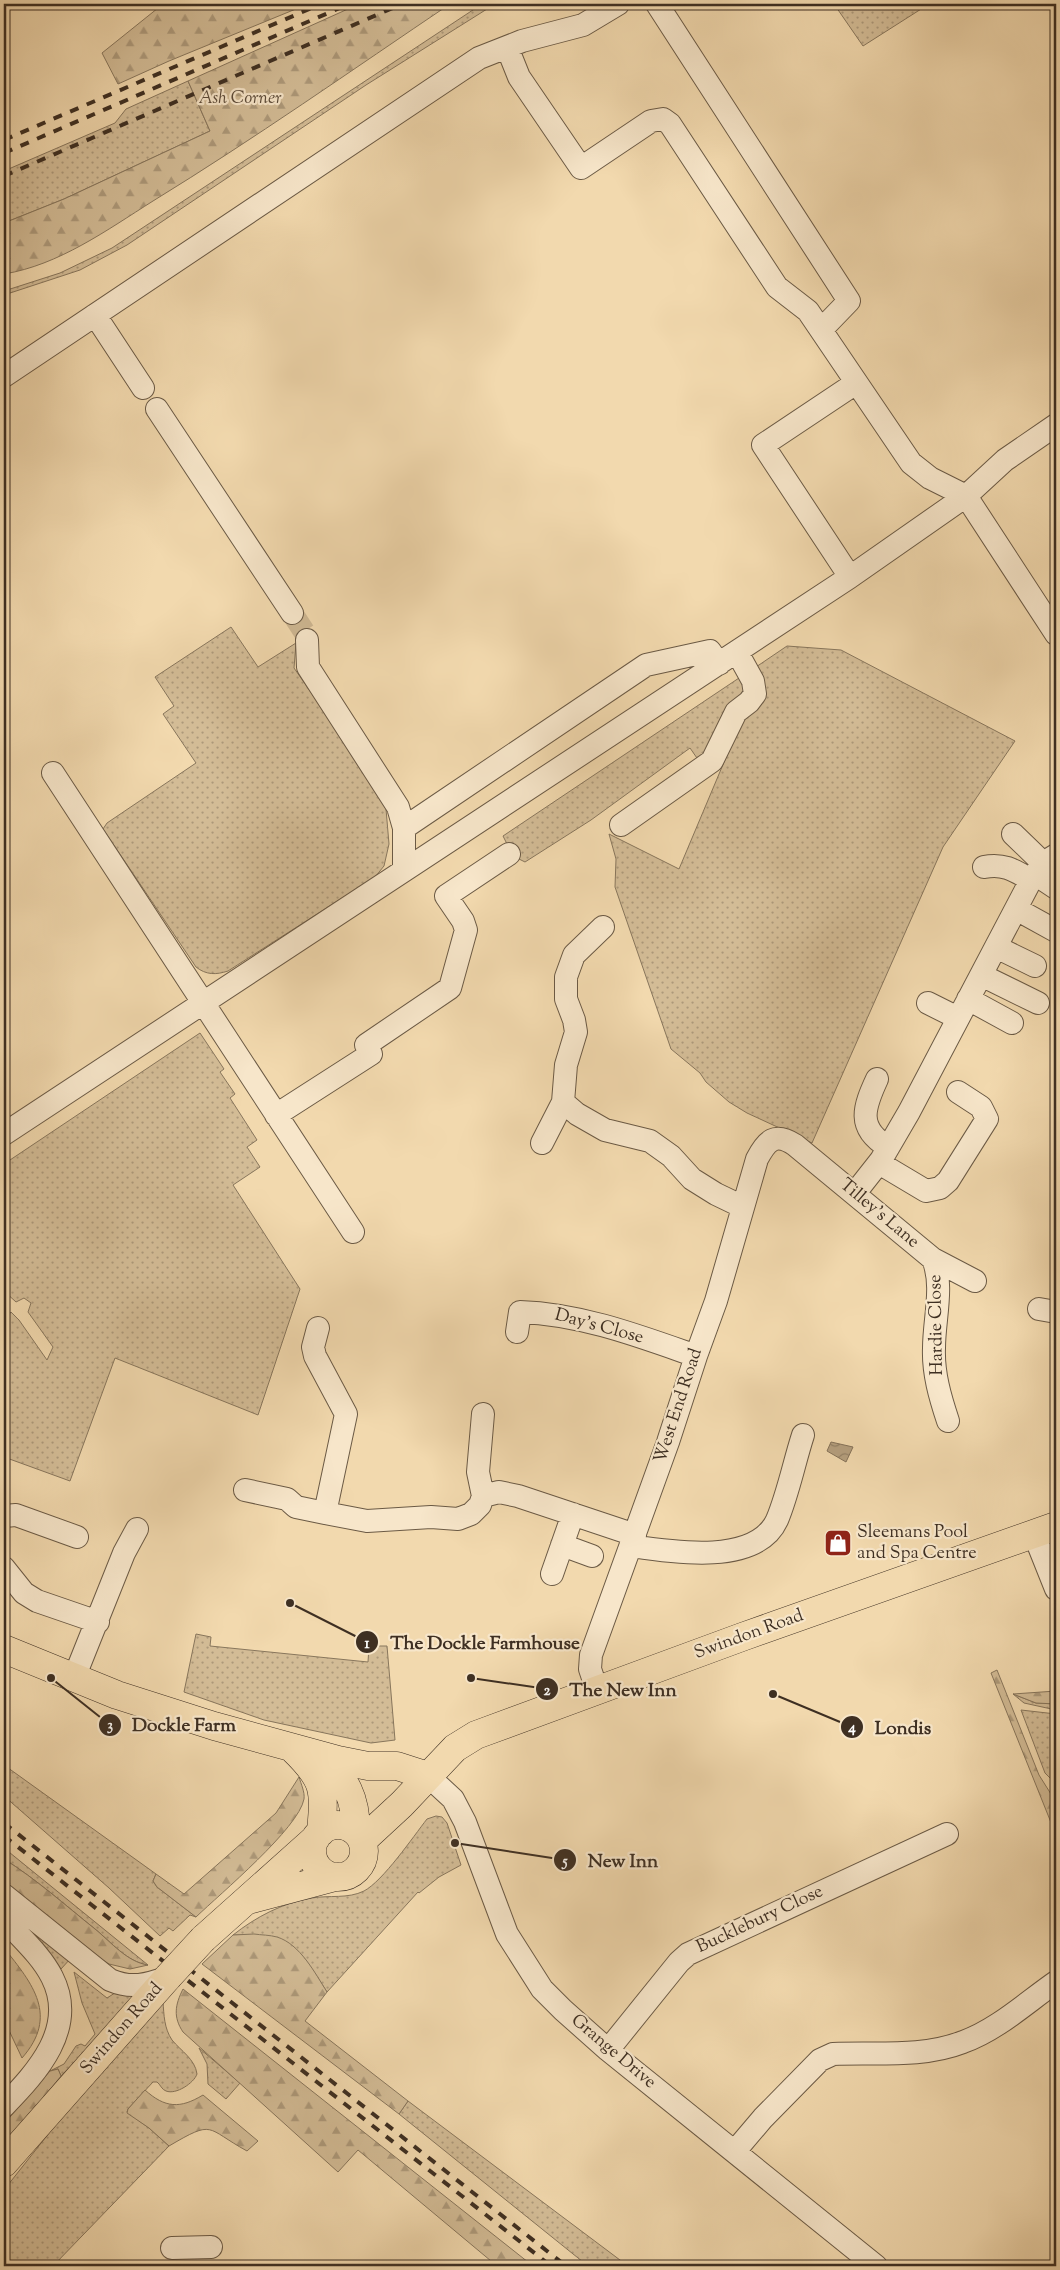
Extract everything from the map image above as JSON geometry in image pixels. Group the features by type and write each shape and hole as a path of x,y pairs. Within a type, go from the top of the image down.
{"main road":[{"name":"Swindon Road","path":"359,1837 428,1776 455,1748 476,1735 742,1637 1045,1530"},
{"path":"4,1649 74,1678 174,1714 321,1756 356,1764 397,1766 428,1776"},
{"path":"293,1749 314,1771 320,1782 323,1802 318,1835 312,1850 316,1864 323,1873 335,1877 348,1875 359,1867 364,1853 359,1837 355,1811 348,1788 342,1778 321,1756"},
{"path":"318,1835 336,1825 346,1826 359,1837"},
{"name":"Swindon Road","path":"4,2164 203,1939 318,1835"},
{"name":"Swindon Road","path":"246,1900 335,1877"}],"street":[{"path":"4,376 479,58 507,47 583,25 618,4"},
{"path":"657,4 848,301 821,330"},
{"path":"507,47 519,77 581,168 651,121 664,119 670,124 777,287 808,311 911,463 930,478 966,496 1056,634"},
{"path":"95,314 144,388"},
{"path":"850,578 764,445 856,384"},
{"path":"157,409 292,613"},
{"path":"4,1134 404,869 850,578 966,496 1004,460 1056,425"},
{"path":"307,640 308,667 398,807 404,828 404,869"},
{"path":"404,828 646,665 710,651 719,664"},
{"path":"621,825 712,761 736,712 749,702 755,694 753,681 738,652"},
{"path":"53,773 353,1232"},
{"path":"1013,834 1042,868 1056,888"},
{"path":"276,1115 371,1054 366,1045 450,988 466,930 463,921 446,896 509,854"},
{"path":"984,868 996,865 1015,871 1042,868"},
{"path":"855,1193 884,1155 1016,909 1042,868"},
{"path":"1016,909 1056,931"},
{"path":"542,1143 563,1102 566,1065 576,1032 574,1020 566,999 566,977 574,955 602,927"},
{"path":"996,947 1035,966"},
{"path":"981,975 1038,1003"},
{"path":"928,1002 963,1009 1012,1023"},
{"path":"877,1078 866,1108 866,1124 884,1155 926,1191 933,1191 944,1184 980,1133 988,1118 980,1107 958,1092"},
{"path":"563,1102 577,1114 605,1130 650,1141 671,1156 692,1179 716,1194 743,1207"},
{"name":"West End Road","path":"597,1690 590,1670 591,1655 668,1442 716,1301 757,1159 769,1141 777,1138 788,1140"},
{"name":"Tilley's Lane","path":"788,1140 855,1193 933,1259 975,1281"},
{"name":"Hardie Close","path":"933,1259 938,1278 934,1351 936,1376 948,1420"},
{"name":"Day's Close","path":"517,1332 520,1312 549,1313 636,1335 696,1356"},
{"path":"318,1328 314,1347 315,1356 346,1414 325,1513"},
{"path":"245,1490 287,1499 296,1507 367,1521 424,1517 458,1520 477,1509 483,1496 478,1472 483,1414"},
{"path":"483,1496 499,1492 518,1496 573,1514 633,1540 688,1553 736,1549 760,1540 777,1520 803,1435"},
{"path":"4,1516 16,1514 77,1537"},
{"path":"552,1574 573,1514"},
{"path":"74,1678 124,1553 137,1529"},
{"path":"1045,1530 1056,1589"},
{"path":"562,1545 592,1556"},
{"path":"4,1568 24,1593 37,1600 98,1622"},
{"name":"Grange Drive","path":"428,1776 453,1799 466,1822 507,1934 529,1971 563,2010 608,2050 876,2266"},
{"name":"Bucklebury Close","path":"608,2050 679,1962 688,1954 947,1834"},
{"path":"4,1895 110,1980 119,1984 137,1986 147,1985 168,1977"},
{"path":"4,1918 37,1955 52,1977 59,1996 60,2018 54,2041 47,2055 31,2078 4,2106"},
{"path":"735,2151 763,2118 820,2060 827,2056 833,2054 923,2051 964,2042 995,2025 1056,1982"}],"green space":[{"path":"163,4 308,4 118,84 102,53"},
{"name":"Ash Corner","path":"359,4 450,4 266,129 82,245 44,263 4,274 4,223 64,199 210,131 188,81"},
{"path":"482,4 495,4 366,85 127,245 80,270 4,295 4,291 60,273 112,248"},
{"path":"834,4 929,4 863,46"},
{"path":"188,81 210,131 64,199 4,223 4,171 115,123 126,109"},
{"path":"231,627 258,667 296,643 294,668 359,761 386,809 389,844 384,866 375,877 228,971 211,974 196,967 103,829 107,823 196,763 163,714 174,706 155,677"},
{"path":"787,646 841,650 1015,741 943,847 812,1143 747,1113 729,1102 706,1082 700,1073 671,1049 615,887 616,859 609,834 679,869 746,710 756,667"},
{"path":"739,678 745,684 743,696 705,758 699,761 690,748 591,820 525,862 513,856 503,836"},
{"path":"200,1033 224,1069 220,1072 235,1094 230,1098 257,1140 247,1147 260,1167 233,1185 300,1289 258,1415 115,1358 70,1481 4,1457 4,1321 11,1312 19,1320 47,1360 53,1347 28,1312 31,1303 24,1298 16,1302 4,1291 4,1164"},
{"path":"196,1634 211,1637 210,1646 368,1662 369,1646 387,1646 395,1740 371,1743 264,1720 184,1692"},
{"path":"997,1670 1039,1775 1056,1802 1056,1835 991,1673"},
{"path":"1056,1691 1056,1704 1036,1703 1013,1694"},
{"path":"1013,1694 1036,1703 1056,1704 1056,1710 1024,1703"},
{"path":"1021,1710 1056,1714 1056,1778 1050,1778 1045,1773"},
{"path":"4,1765 156,1874 153,1881 157,1887 196,1917 190,1915 173,1931 169,1928 160,1936 109,1888 4,1796"},
{"path":"299,1777 304,1799 299,1811 288,1826 257,1860 196,1917 157,1887 153,1881 156,1874 184,1894 276,1813"},
{"path":"436,1816 442,1817 447,1823 461,1865 439,1877 418,1892 327,1992 308,1963 291,1945 268,1937 233,1935 251,1922 290,1903 318,1897 352,1895 364,1891 372,1886 389,1869 427,1819"},
{"path":"4,1848 148,1965 126,1956 50,1892 4,1859"},
{"path":"4,1859 50,1892 126,1956 148,1965 130,1969 109,1964 95,1955 4,1884"},
{"path":"17,1920 71,1958 61,1969"},
{"path":"254,1934 274,1936 285,1941 300,1952 327,1992 305,2021 408,2101 399,2114 202,1964 233,1935"},
{"path":"4,1948 24,1974 38,2001 40,2014 39,2028 33,2043 22,2058 6,2024"},
{"path":"74,1972 107,1998 118,1991 134,1996 111,2024 61,2076 58,2069 50,2071 64,2064 76,2046 81,2044 85,2046 95,2034 82,2003"},
{"path":"183,1989 533,2266 497,2266 358,2150 338,2172 183,2032 176,2016 176,2011"},
{"path":"163,2002 167,2031 172,2040 194,2064 197,2074 189,2084 179,2090 170,2092 157,2082 153,2082 127,2112 169,2146 53,2266 4,2266 4,2190 57,2123"},
{"path":"199,2048 240,2083 226,2099 208,2084 207,2064"},
{"path":"58,2069 61,2076 4,2146 4,2124 50,2071"},
{"path":"145,2090 159,2100 173,2104 187,2103 203,2095 258,2141 247,2151 216,2132 203,2130 195,2132 169,2146 149,2128 127,2113 128,2109"},
{"path":"408,2101 628,2266 588,2266 399,2114"}],"water":[{"path":"831,1442 853,1447 846,1462 827,1451"}],"tunnel":[{"path":"292,613 307,636 307,640"}],"railway":[{"path":"4,140 321,4"},
{"path":"4,153 349,4"},
{"path":"4,176 402,4"},
{"path":"4,1823 566,2266"},
{"path":"4,1836 551,2266"}],"place":[{"name":"Sleemans Pool and Spa Centre","path":"838,1543"},
{"name":"The Dockle Farmhouse","path":"290,1603"},
{"name":"Dockle Farm","path":"51,1678"},
{"name":"The New Inn","path":"471,1678"},
{"name":"Londis","path":"773,1694"},
{"name":"New Inn","path":"455,1843"}]}
